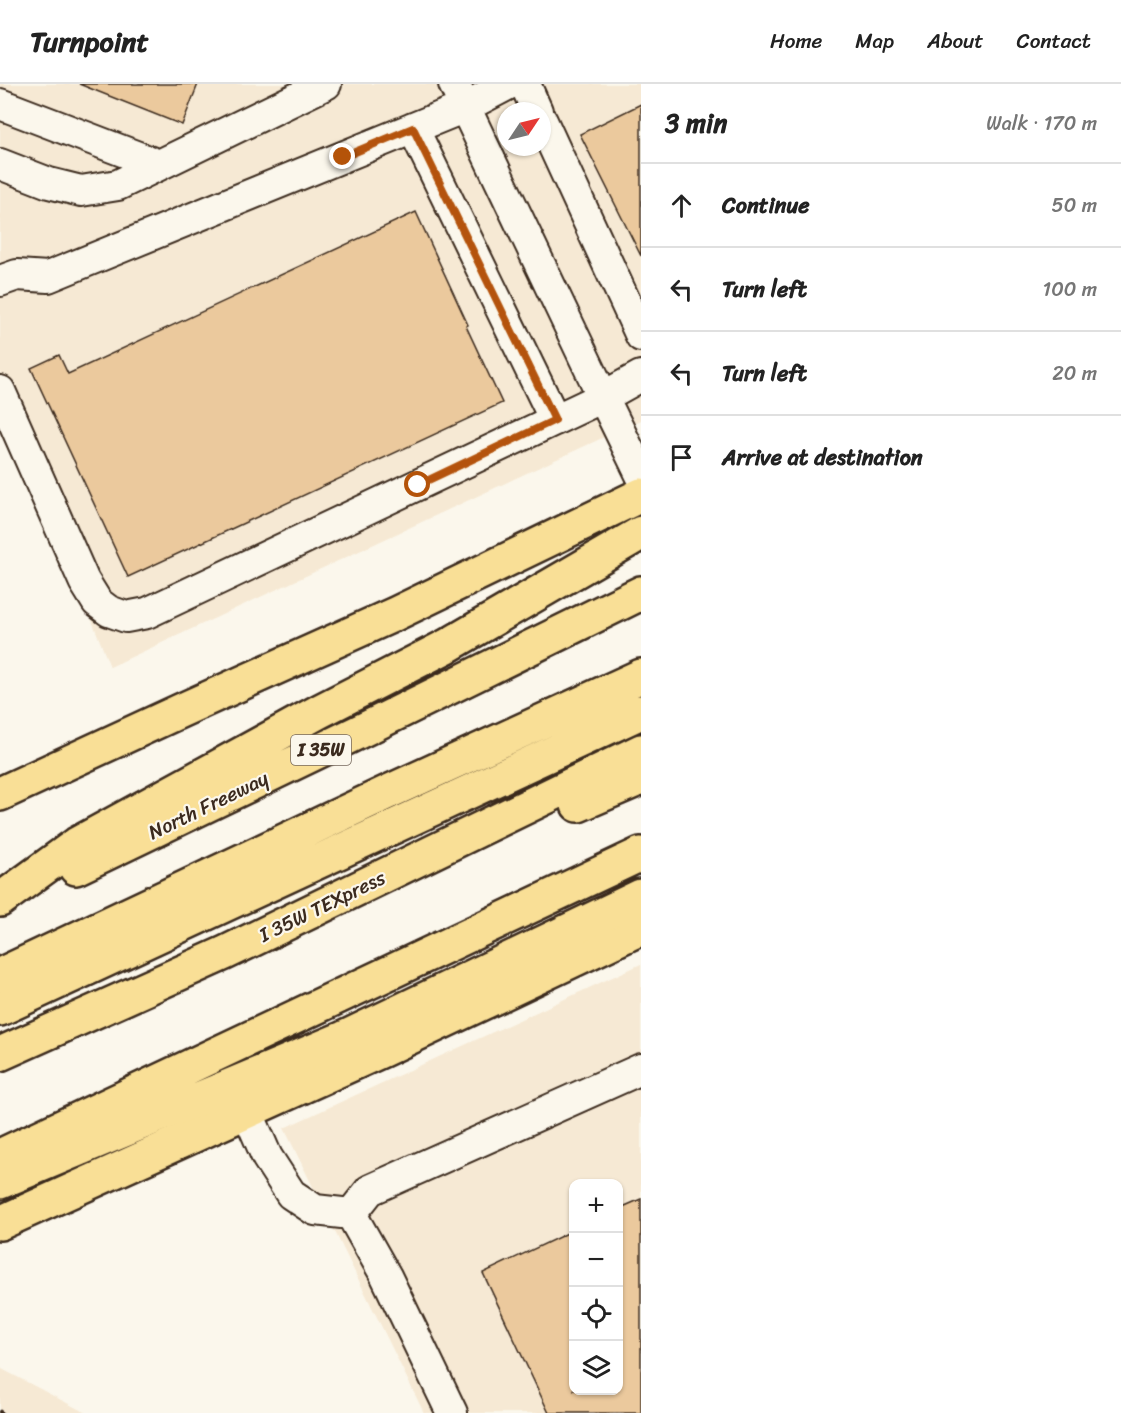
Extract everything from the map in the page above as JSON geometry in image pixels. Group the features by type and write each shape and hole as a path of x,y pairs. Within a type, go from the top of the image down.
{"main road":[{"path":"0,794 396,614 641,495"},
{"path":"0,901 77,844 320,711 447,646 641,533"},
{"name":"North Freeway","path":"0,901 106,854 641,593"},
{"path":"0,975 641,676"},
{"name":"I 35W TEXpress","path":"0,1009 641,712"},
{"name":"I 35W TEXpress","path":"0,1054 225,953 641,751"},
{"path":"225,953 641,778"},
{"path":"0,1155 641,855"},
{"path":"0,1182 344,1038 641,896"},
{"path":"0,1223 383,1050 641,928"}],"lane":[{"path":"0,165 48,183 81,191 118,185 302,90 326,84"},
{"path":"0,281 17,275 48,277 413,128 460,95 509,84"},
{"path":"525,84 533,102"},
{"path":"460,95 641,475"},
{"path":"0,104 159,165"},
{"path":"413,128 555,420"},
{"path":"551,141 641,336"},
{"path":"0,391 84,581 97,602 109,611 126,617 147,613 603,397 641,376"},
{"path":"351,1214 370,1190 641,1069"},
{"path":"247,1111 267,1157 291,1194 315,1210 351,1214"},
{"path":"351,1214 386,1276 452,1413"}],"shaded area":[{"path":"0,84 641,84 641,420 110,667 0,384"},
{"path":"641,964 641,1413 424,1413 284,1128"},
{"path":"0,1368 86,1413 0,1413"}],"building":[{"path":"79,84 198,84 182,125"},
{"path":"641,104 641,256 580,134"},
{"path":"416,212 502,403 128,577 31,368 59,355 68,374"},
{"path":"641,1199 641,1413 549,1413 483,1273 569,1232 569,1395 623,1395 623,1207"}],"route":[{"path":"343,157 413,128 555,420 418,485"}]}
